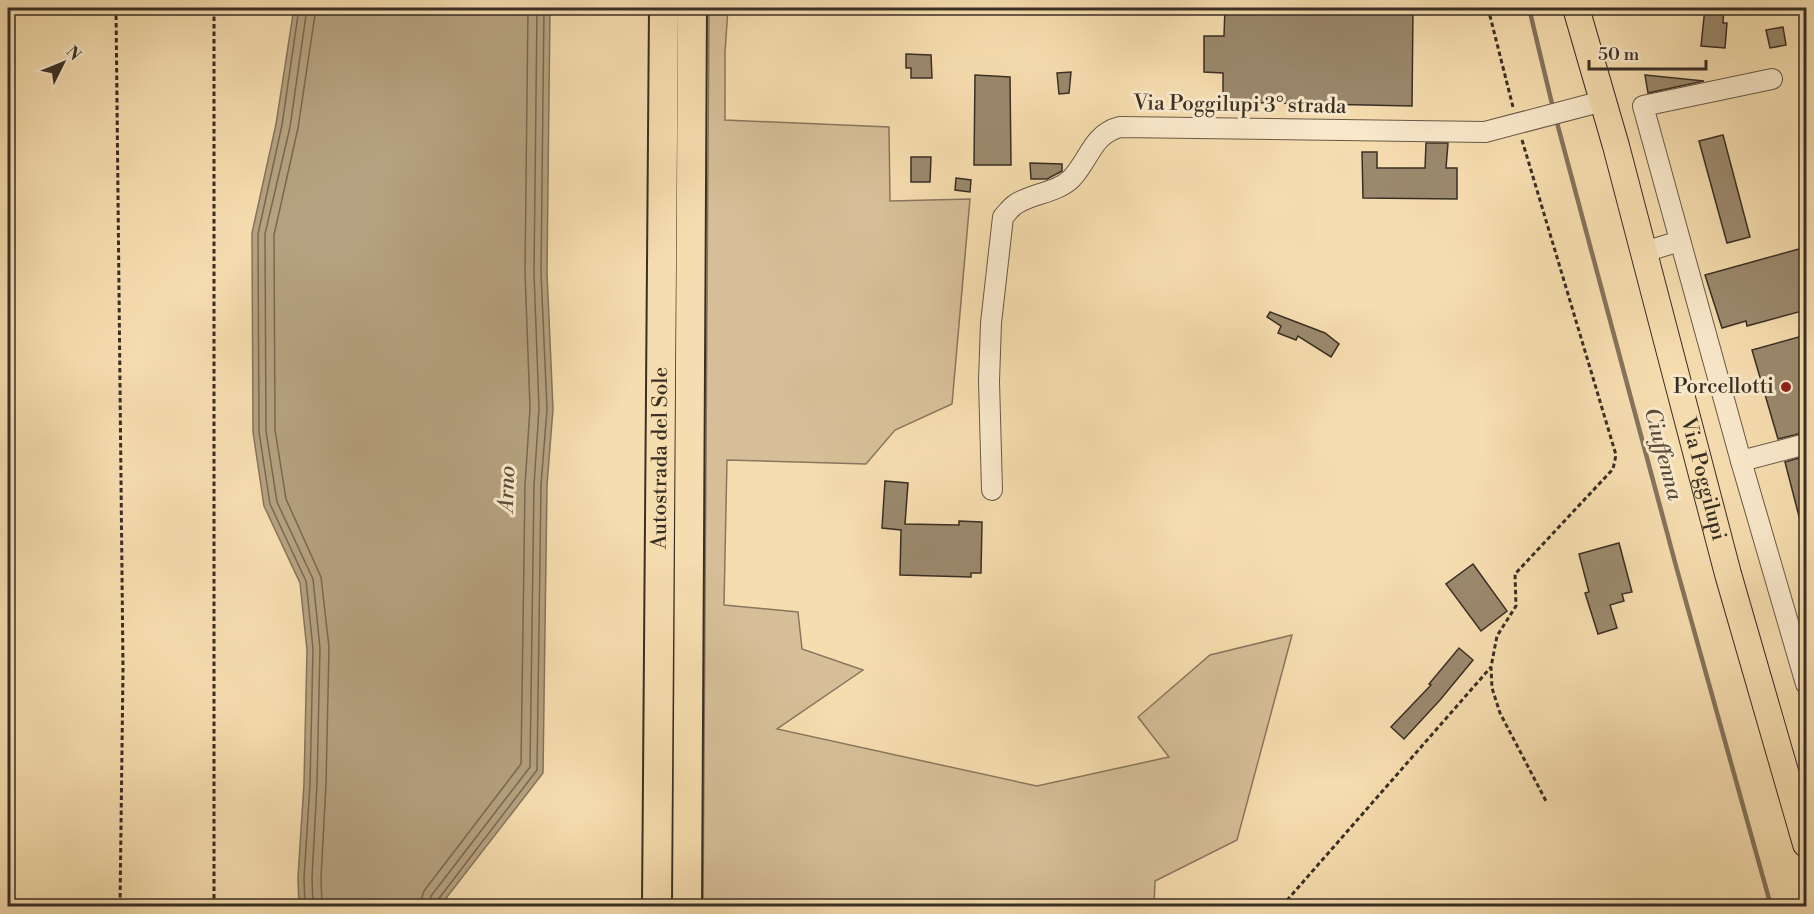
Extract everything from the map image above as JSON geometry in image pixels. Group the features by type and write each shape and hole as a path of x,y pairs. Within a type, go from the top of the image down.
{"highway":[{"name":"Autostrada del Sole","path":"657,906 664,8"},
{"name":"Autostrada del Sole","path":"687,906 692,8"}],"main road":[{"name":"Via Poggilupi","path":"1576,8 1595,103 1644,252 1728,574 1802,809 1806,843"}],"street":[{"path":"1772,79 1643,106 1741,461 1806,684"},
{"name":"Via Poggilupi 3° strada","path":"992,490 989,381 991,323 1003,217 1017,204 1063,185 1072,178 1092,148 1108,130 1120,127 1485,132 1595,103"},
{"path":"1644,252 1680,241"},
{"path":"1741,461 1806,444"}],"path":[{"path":"116,8 123,669 120,906"},
{"path":"214,8 214,906"},
{"path":"1488,8 1525,122 1616,455 1613,469 1515,574 1516,606 1497,636 1491,667 1492,688 1500,713 1546,801"},
{"path":"1282,906 1491,667"}],"shaded area":[{"path":"709,8 728,8 725,52 725,120 889,127 890,201 970,199 952,404 895,430 866,464 727,460 724,605 798,612 802,649 863,670 777,729 1037,786 1169,757 1138,717 1210,655 1292,635 1237,840 1155,881 1154,906 703,906"}],"water":[{"name":"Arno","path":"294,8 550,8 547,273 553,409 547,485 543,773 440,906 299,906 298,878 304,783 307,650 300,583 264,506 253,432 252,233 276,124"}],"building":[{"path":"1225,8 1413,8 1412,106 1223,102 1223,73 1204,72 1204,36 1224,36"},
{"path":"1705,8 1724,8 1723,23 1727,23 1725,48 1701,46"},
{"path":"1783,27 1786,45 1770,48 1766,30"},
{"path":"906,54 931,55 932,78 911,78 911,68 906,68"},
{"path":"1071,72 1069,93 1059,94 1057,73"},
{"path":"975,75 1010,77 1011,165 974,165"},
{"path":"1645,75 1704,81 1648,93"},
{"path":"1723,135 1750,237 1727,243 1699,141"},
{"path":"1426,143 1448,143 1446,168 1457,168 1457,199 1363,198 1362,152 1377,152 1377,168 1425,168"},
{"path":"911,157 931,157 930,182 911,182"},
{"path":"1030,163 1062,164 1062,171 1047,179 1031,179"},
{"path":"956,178 971,180 970,192 955,190"},
{"path":"1806,247 1806,310 1747,326 1746,321 1722,328 1705,275"},
{"path":"1270,312 1325,333 1339,344 1331,357 1298,336 1296,340 1278,333 1281,326 1267,317"},
{"path":"1806,335 1806,432 1778,439 1752,350"},
{"path":"1806,456 1806,528 1802,528 1785,462"},
{"path":"885,481 908,483 905,524 959,525 959,521 982,522 981,573 971,573 971,577 900,575 901,530 882,528"},
{"path":"1619,543 1632,592 1622,594 1624,601 1610,605 1617,628 1598,634 1585,593 1589,592 1579,554"},
{"path":"1473,564 1507,611 1481,631 1446,584"},
{"path":"1459,648 1473,660 1404,739 1391,727 1431,685 1429,684"}],"waterway":[{"name":"Ciuffenna","path":"1529,8 1553,108"},
{"name":"Ciuffenna","path":"1556,119 1676,566 1771,906"}],"place":[{"name":"Porcellotti","path":"1786,387"}]}
